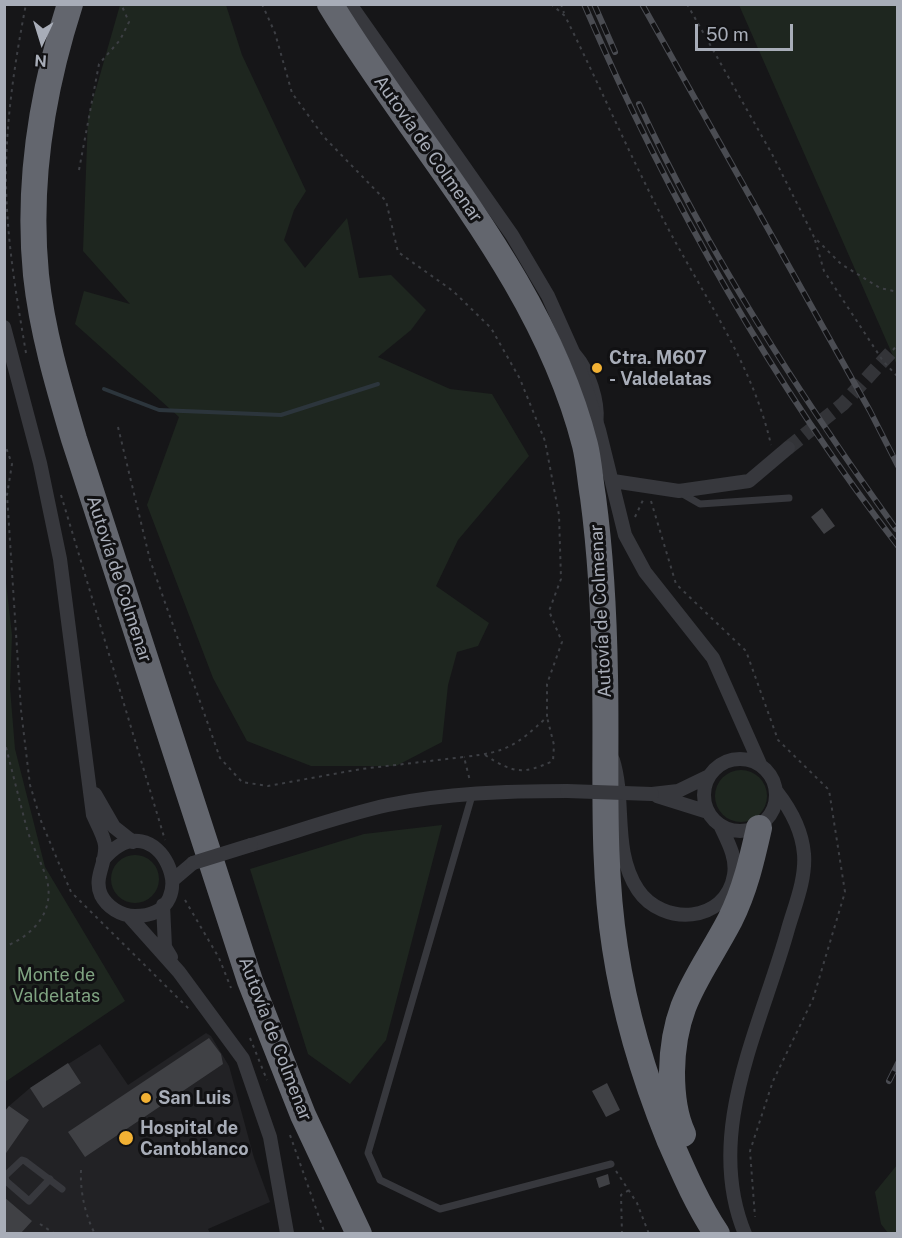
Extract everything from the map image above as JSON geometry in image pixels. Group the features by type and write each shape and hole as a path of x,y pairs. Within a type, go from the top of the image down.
{"highway":[{"name":"Autovía de Colmenar","path":"70,4 54,55 40,130 34,208 36,275 51,360 74,439 250,981 303,1115 359,1233"},
{"name":"Autovía de Colmenar","path":"330,4 498,249 536,321 573,408 585,447 600,552 609,883 615,945 624,997 648,1087 686,1177 717,1233"},
{"path":"726,1233 720,1214 680,1129 672,1095 673,1047 677,1019 688,994 731,918 748,876 759,828"}],"street":[{"path":"350,4 512,235 548,296 569,343 599,429 625,535 645,573 713,658 760,764 791,810 798,828 804,867 783,946 733,1107 729,1175 738,1217 746,1233"},
{"path":"4,327 40,463 60,559 93,815 105,845 99,871 101,895 108,905 129,916 179,972 243,1059 270,1137 286,1233 299,1233"},
{"path":"613,481 679,491 749,481 788,448"},
{"path":"606,735 619,780 623,852 638,889 654,906 679,916 706,912 730,888 734,865 733,855 721,827 708,812 703,800 709,776 716,766 729,760 741,759 760,764"},
{"path":"173,880 193,863 385,806 473,792 567,791 652,794 678,791 709,776"},
{"path":"88,778 101,808 114,827 134,842"},
{"path":"721,827 731,831 747,832 759,828 772,812 777,792"},
{"path":"652,794 708,812"},
{"path":"103,860 121,844 134,842 146,843 167,858 193,863"},
{"path":"129,916 153,912 163,905 172,889 173,880 167,858"},
{"path":"163,905 165,947 179,972"}],"lane":[{"path":"679,491 700,504 789,498"},
{"path":"473,792 368,1153 380,1180 440,1209 611,1164"},
{"path":"50,1179 29,1201 6,1181 5,1176 22,1160 50,1179 62,1189"}],"path":[{"path":"79,170 99,64 120,40 129,22 121,4"},
{"path":"262,4 275,33 292,93 324,137 386,201 398,252 453,291 491,328 520,379 541,430 560,515 561,579 549,611 562,642 547,684 546,717 554,745 553,761 535,769 508,770 484,754"},
{"path":"551,4 565,16"},
{"path":"561,4 670,232 729,336 763,411 776,457"},
{"path":"687,4 772,154 814,237 824,271 883,361 897,377"},
{"path":"814,237 841,264 880,288 897,292"},
{"path":"893,350 897,344"},
{"path":"118,427 150,560 220,758 242,782 268,786 361,769 497,753 520,741 546,717"},
{"path":"4,442 12,464 6,486 21,710 30,785 41,821 71,892 158,981 192,1012"},
{"path":"4,740 32,847 47,881 48,895 37,928 21,940 4,947"},
{"path":"464,757 473,792"},
{"path":"611,1164 637,1203 649,1233"},
{"path":"81,1170 80,1181 88,1221 94,1233"},
{"path":"622,1233 621,1195 629,1190"},
{"path":"40,1224 55,1233"}],"shaded area":[{"name":"Hospital de Cantoblanco","path":"206,1033 211,1036 229,1066 254,1158 270,1202 208,1229 210,1233 5,1233 5,1112 9,1106 30,1088 100,1044 128,1085"}],"green space":[{"path":"120,5 226,5 242,55 306,191 294,210 284,240 305,268 347,218 359,278 391,275 426,310 411,330 378,357 450,389 492,394 529,456 458,540 436,586 489,623 478,646 457,652 448,685 442,742 396,766 311,766 247,741 213,678 147,505 179,417 75,324 84,291 130,304 83,251 88,117"},
{"path":"739,5 897,5 897,365"},
{"name":"Monte de Valdelatas","path":"5,574 12,635 10,688 15,749 45,867 125,1001 5,1082"},
{"path":"741,770 755,774 763,782 767,796 763,810 755,818 741,822 727,818 719,810 715,796 719,782 727,774"},
{"path":"442,825 386,1040 350,1084 308,1054 250,869 364,834"},
{"path":"130,855 140,855 152,862 159,874 159,884 152,896 140,903 130,903 115,892 111,884 111,874 122,859"},
{"path":"897,1165 897,1233 888,1233 881,1224 875,1192"}],"building":[{"path":"822,508 835,526 824,534 811,517"},
{"name":"San Luis","path":"209,1038 221,1054 223,1064 85,1157 68,1132"},
{"path":"68,1063 81,1083 43,1108 30,1088"},
{"path":"607,1083 620,1110 606,1117 592,1091"},
{"path":"9,1106 29,1120 4,1156 4,1112"},
{"path":"608,1174 610,1184 599,1188 596,1178"},
{"path":"4,1197 32,1221 21,1233 8,1233 4,1230"}],"waterway":[{"path":"104,389 159,410 281,415 378,384"}],"tunnel":[{"path":"788,448 843,404 893,350"}],"railway":[{"path":"584,4 650,147 724,285 807,418 851,483 898,546"},
{"path":"594,4 615,52"},
{"path":"642,4 870,411 898,466"},
{"path":"639,104 695,215 757,323 825,427 896,529"},
{"path":"889,1081 898,1063"}],"place":[{"name":"Ctra. M607 - Valdelatas","path":"597,368"},
{"name":"San Luis","path":"146,1098"},
{"name":"Hospital de Cantoblanco","path":"126,1138"}]}
